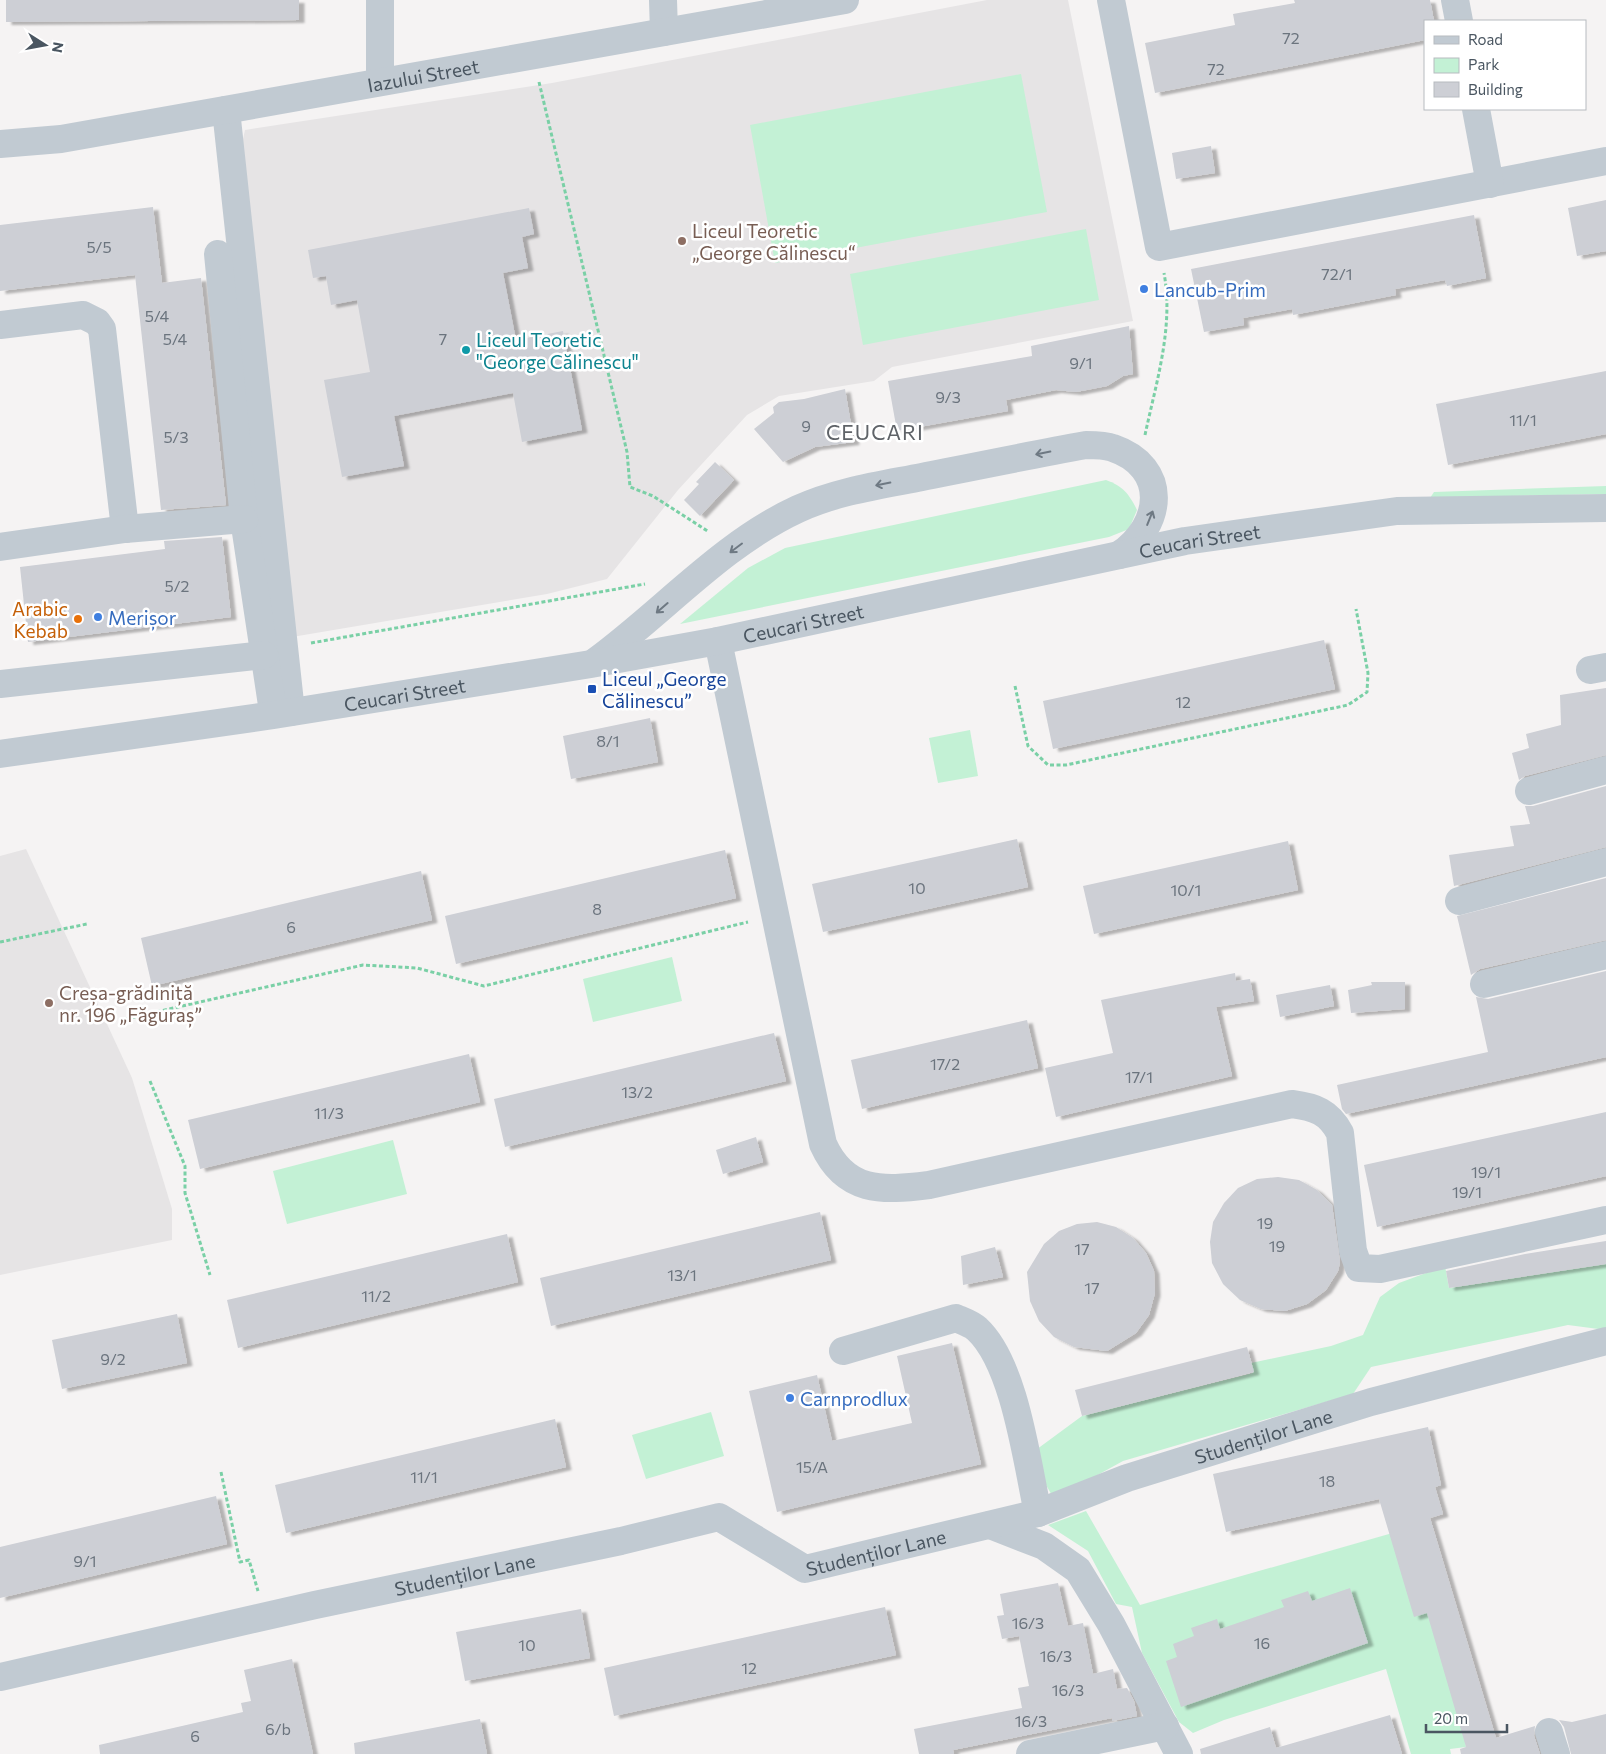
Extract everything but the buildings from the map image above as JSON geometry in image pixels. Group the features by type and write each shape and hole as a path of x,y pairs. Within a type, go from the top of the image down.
{"street":[{"path":"380,0 380,82"},
{"path":"664,0 664,32"},
{"name":"Iazului Street","path":"0,144 61,139 845,0"},
{"path":"1112,0 1159,247 1606,161"},
{"path":"1454,0 1459,20"},
{"path":"226,110 282,713"},
{"path":"1476,110 1490,184"},
{"path":"218,254 244,519 264,655 282,713"},
{"path":"0,325 83,315 97,322 102,329 125,528"},
{"path":"591,664 627,638 699,576 751,536 798,509 845,492 1086,444 1112,447 1131,457 1146,470 1154,488 1154,508 1145,529 1130,547 1119,554"},
{"name":"Ceucari Street","path":"0,754 282,713 591,664 718,641 1185,541 1398,511 1606,508"},
{"path":"0,547 125,528 244,519"},
{"path":"718,641 823,1144 830,1161 840,1173 868,1186 898,1189 929,1185 1292,1104 1314,1107 1333,1121 1340,1133 1353,1251 1359,1268 1380,1269 1606,1220"},
{"path":"0,684 264,655"},
{"path":"1529,791 1606,770"},
{"path":"1459,901 1606,862"},
{"path":"1484,984 1606,955"},
{"path":"842,1351 956,1318 976,1328 990,1346 1006,1376 1017,1413 1038,1513"},
{"name":"Studenților Lane","path":"0,1676 265,1616 621,1541 719,1517 805,1570 1038,1513 1128,1478 1371,1402 1606,1342"},
{"path":"990,1525 1044,1546 1078,1570 1111,1624 1179,1754"},
{"path":"1030,1754 1165,1726"}],"path":[{"path":"532,55 627,452 630,487 653,496 711,533"},
{"path":"1144,438 1161,362 1166,326 1166,286 1159,247"},
{"path":"1015,686 1028,746 1048,765 1066,765 1348,705 1367,692 1368,673 1356,609"},
{"path":"125,1018 363,965 417,968 484,986 776,915"},
{"path":"0,942 88,924"},
{"path":"150,1081 185,1166 185,1193 210,1274"},
{"path":"221,1472 240,1562 249,1560 265,1616"}],"shaded area":[{"name":"Liceul Teoretic „George Călinescu“","path":"987,0 1068,0 1133,321 892,367 874,381 779,396 747,415 678,490 607,579 547,594 292,637 238,162 245,130 552,83"},
{"name":"Creșa-grădiniță nr. 196 „Făguraș”","path":"26,849 132,1078 172,1209 172,1240 0,1275 0,856"}],"green space":[{"path":"1021,74 1047,212 775,263 750,125"},
{"path":"1086,229 1099,300 863,345 850,274"},
{"path":"1106,480 1125,491 1137,510 1129,529 1109,537 680,624 748,568 785,548"},
{"path":"1606,486 1606,494 1430,498 1434,492"},
{"path":"970,730 978,776 938,783 929,738"},
{"path":"672,957 682,1001 593,1022 583,979"},
{"path":"393,1140 407,1194 287,1224 273,1171"},
{"path":"1606,1264 1606,1330 1568,1325 1371,1367 1353,1394 1123,1461 1054,1499 1029,1455 1082,1416 1253,1373 1251,1363 1331,1346 1363,1335 1380,1297 1399,1283 1445,1266 1449,1288"},
{"path":"711,1412 724,1456 646,1479 632,1435"},
{"path":"1086,1511 1140,1605 1431,1522 1466,1747 1450,1749 1451,1754 1411,1754 1386,1669 1224,1720 1193,1733 1179,1722 1142,1653 1132,1607 1116,1604 1088,1551 1048,1525"}],"place":[{"name":"Liceul Teoretic „George Călinescu“","path":"682,241"},
{"name":"Lancub-Prim","path":"1144,289"},
{"name":"Liceul Teoretic \"George Călinescu\"","path":"466,350"},
{"name":"Merișor","path":"98,617"},
{"name":"Arabic Kebab","path":"78,619"},
{"name":"Liceul „George Călinescu”","path":"592,689"},
{"name":"Creșa-grădiniță nr. 196 „Făguraș”","path":"49,1003"},
{"name":"Carnprodlux","path":"790,1398"}],"district":[{"name":"CEUCARI","path":"875,431"}]}
